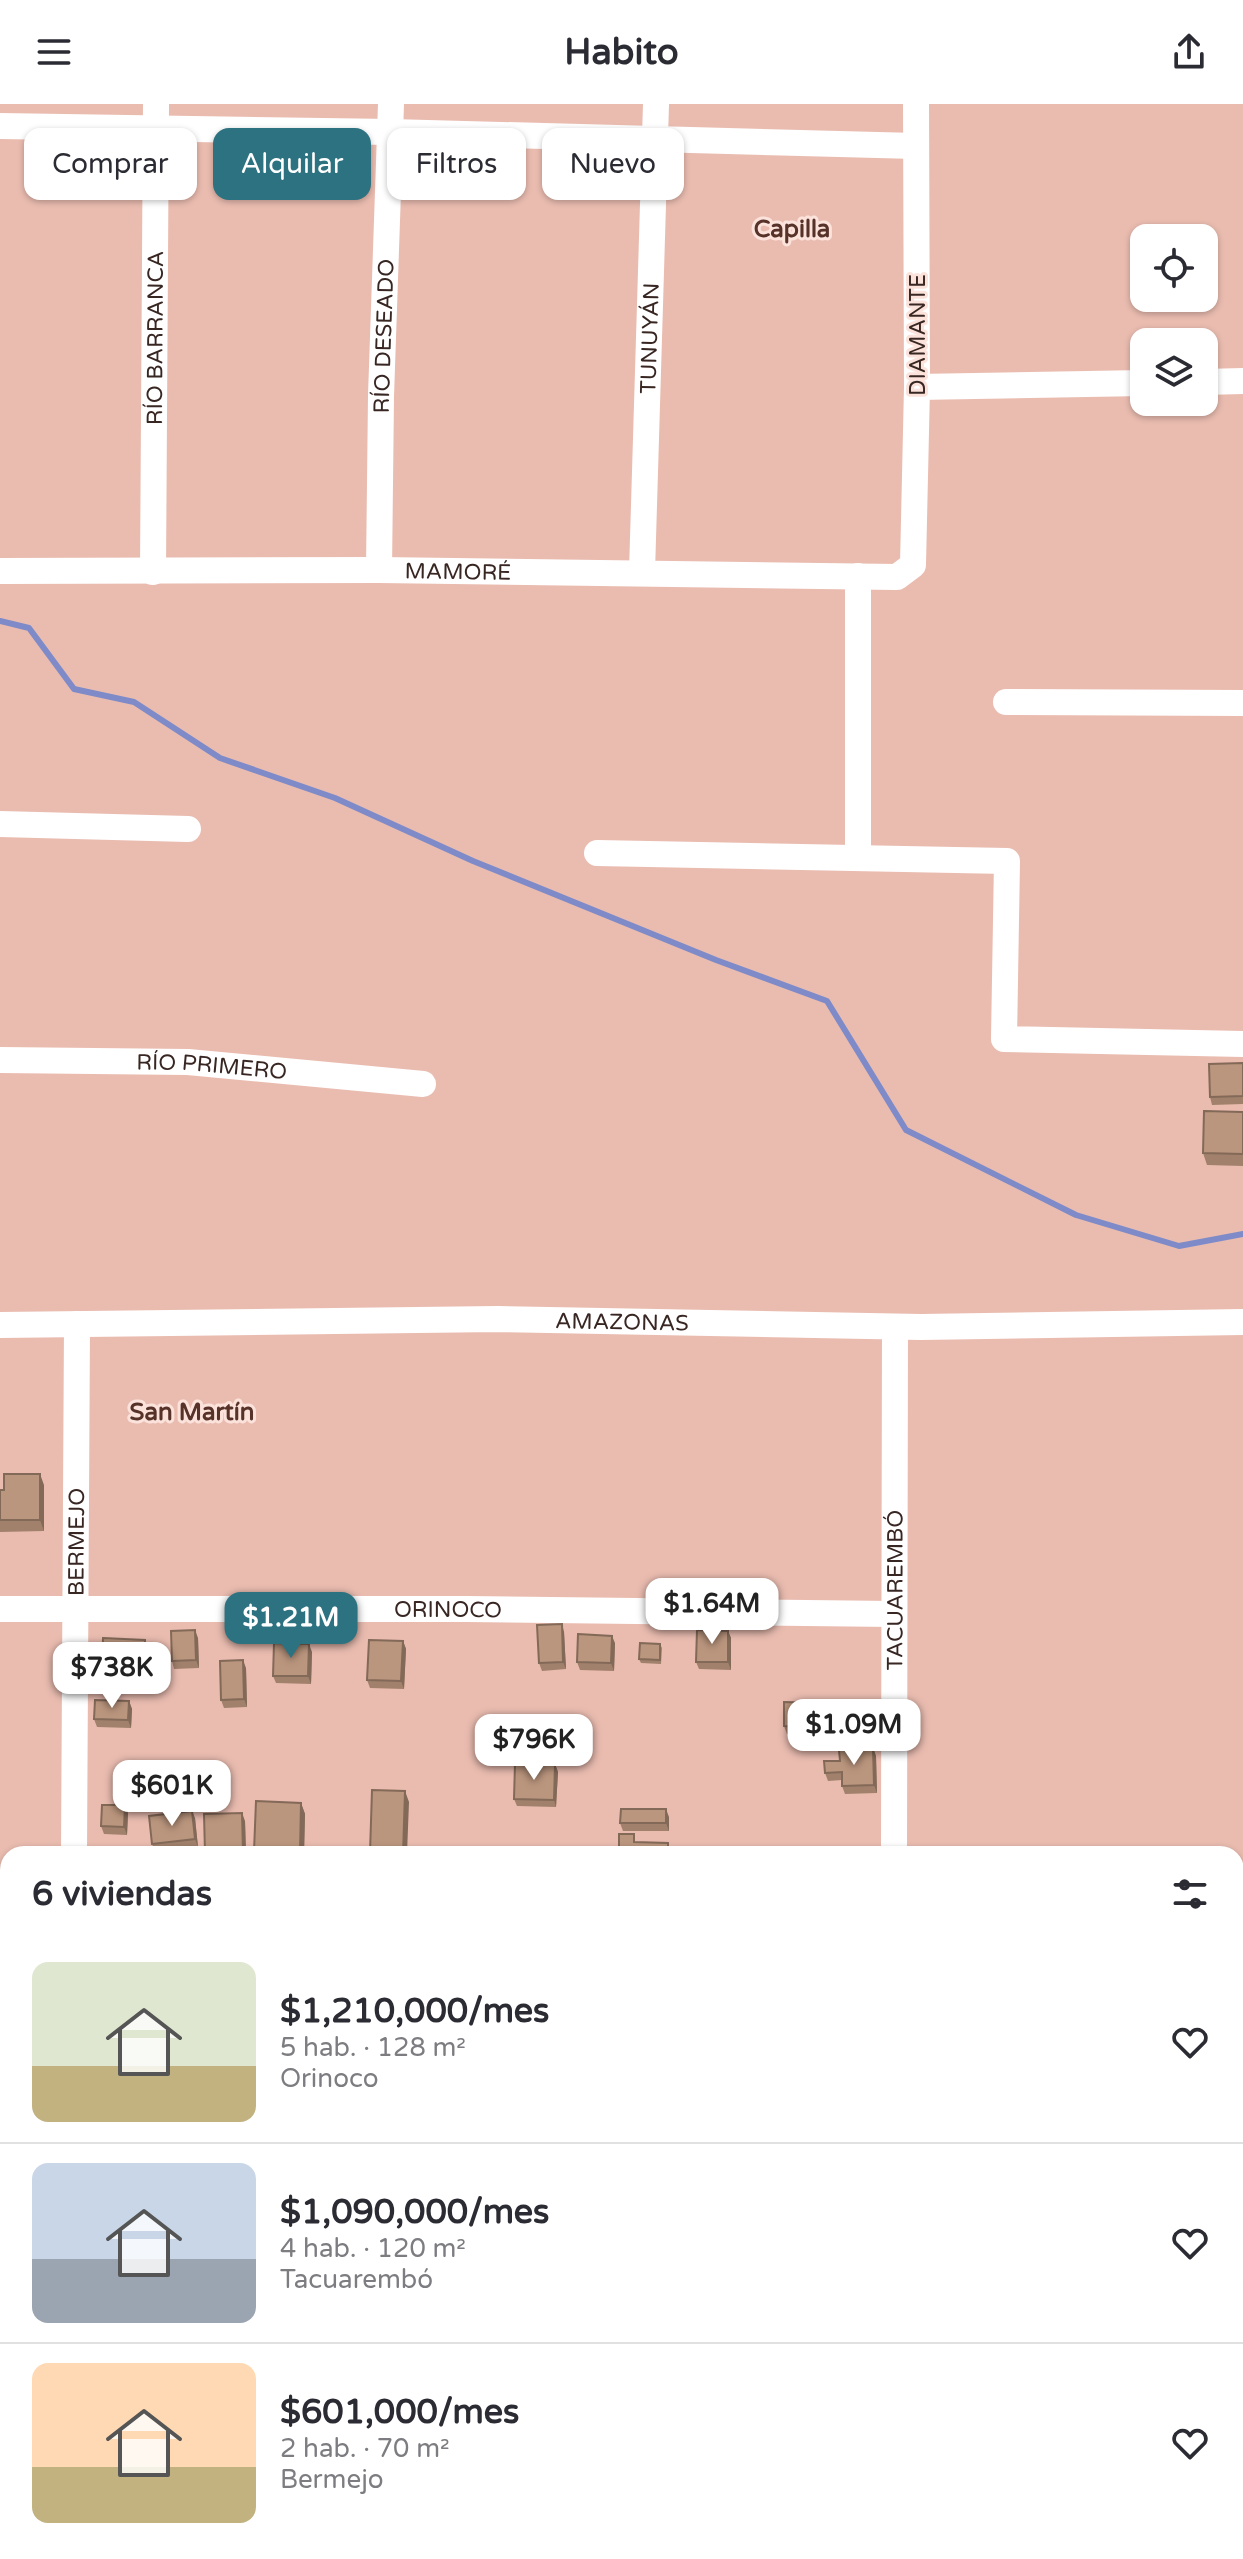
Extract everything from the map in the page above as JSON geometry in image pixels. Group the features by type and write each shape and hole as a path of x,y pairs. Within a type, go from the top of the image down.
{"street":[{"name":"RÍO DESEADO","path":"391,104 391,128"},
{"name":"TUNUYÁN","path":"656,104 657,128"},
{"name":"DIAMANTE","path":"913,565 917,387 916,104"},
{"path":"0,126 156,116 387,132"},
{"name":"RÍO BARRANCA","path":"153,572 156,116"},
{"path":"684,139 916,146"},
{"name":"RÍO DESEADO","path":"379,570 389,200"},
{"name":"TUNUYÁN","path":"642,572 655,200"},
{"path":"1218,382 1243,381"},
{"path":"917,387 1130,383"},
{"name":"MAMORÉ","path":"0,571 379,570 897,577 913,565"},
{"path":"858,576 858,858"},
{"path":"1006,702 1243,703"},
{"path":"0,824 188,829"},
{"path":"597,853 1007,861 1004,1039 1243,1044"},
{"name":"RÍO PRIMERO","path":"0,1060 188,1062 423,1084"},
{"name":"AMAZONAS","path":"0,1325 498,1319 895,1327 1243,1322"},
{"name":"BERMEJO","path":"74,1846 77,1324"},
{"name":"TACUAREMBÓ","path":"894,1846 895,1327"},
{"name":"ORINOCO","path":"0,1609 467,1609 894,1614"}],"building":[{"path":"1243,1063 1243,1096 1210,1097 1209,1064"},
{"path":"1204,1111 1243,1112 1243,1154 1203,1153"},
{"path":"4,1474 40,1474 40,1520 0,1520 0,1490 4,1490"},
{"path":"562,1624 563,1662 539,1663 537,1625"},
{"path":"195,1630 196,1660 172,1661 171,1631"},
{"path":"697,1630 728,1631 728,1662 696,1662"},
{"path":"578,1634 612,1636 611,1663 577,1662"},
{"path":"103,1638 145,1640 144,1666 123,1665 123,1672 102,1671"},
{"path":"369,1640 403,1641 401,1681 367,1680"},
{"path":"274,1643 309,1644 308,1676 273,1676"},
{"path":"640,1643 660,1644 660,1660 639,1659"},
{"path":"243,1660 244,1699 221,1700 220,1661"},
{"path":"95,1700 129,1701 128,1720 94,1719"},
{"path":"784,1702 826,1703 826,1727 784,1726"},
{"path":"873,1748 874,1785 842,1786 842,1772 825,1773 824,1761 840,1761 839,1750"},
{"path":"515,1763 555,1764 554,1800 514,1799"},
{"path":"372,1790 405,1791 403,1846 370,1846"},
{"path":"256,1801 301,1803 300,1846 254,1846"},
{"path":"102,1805 125,1805 124,1827 101,1826"},
{"path":"621,1809 666,1809 666,1823 620,1823"},
{"path":"192,1811 195,1839 152,1844 149,1816"},
{"path":"242,1813 243,1846 205,1846 204,1814"},
{"path":"619,1834 634,1834 634,1842 668,1843 668,1846 619,1846"}],"waterway":[{"path":"0,621 29,628 74,689 134,702 220,758 335,798 473,861 716,960 827,1001 906,1130 1076,1215 1179,1246 1243,1234"}],"district":[{"name":"Capilla","path":"792,229"},
{"name":"San Martín","path":"192,1412"}]}
